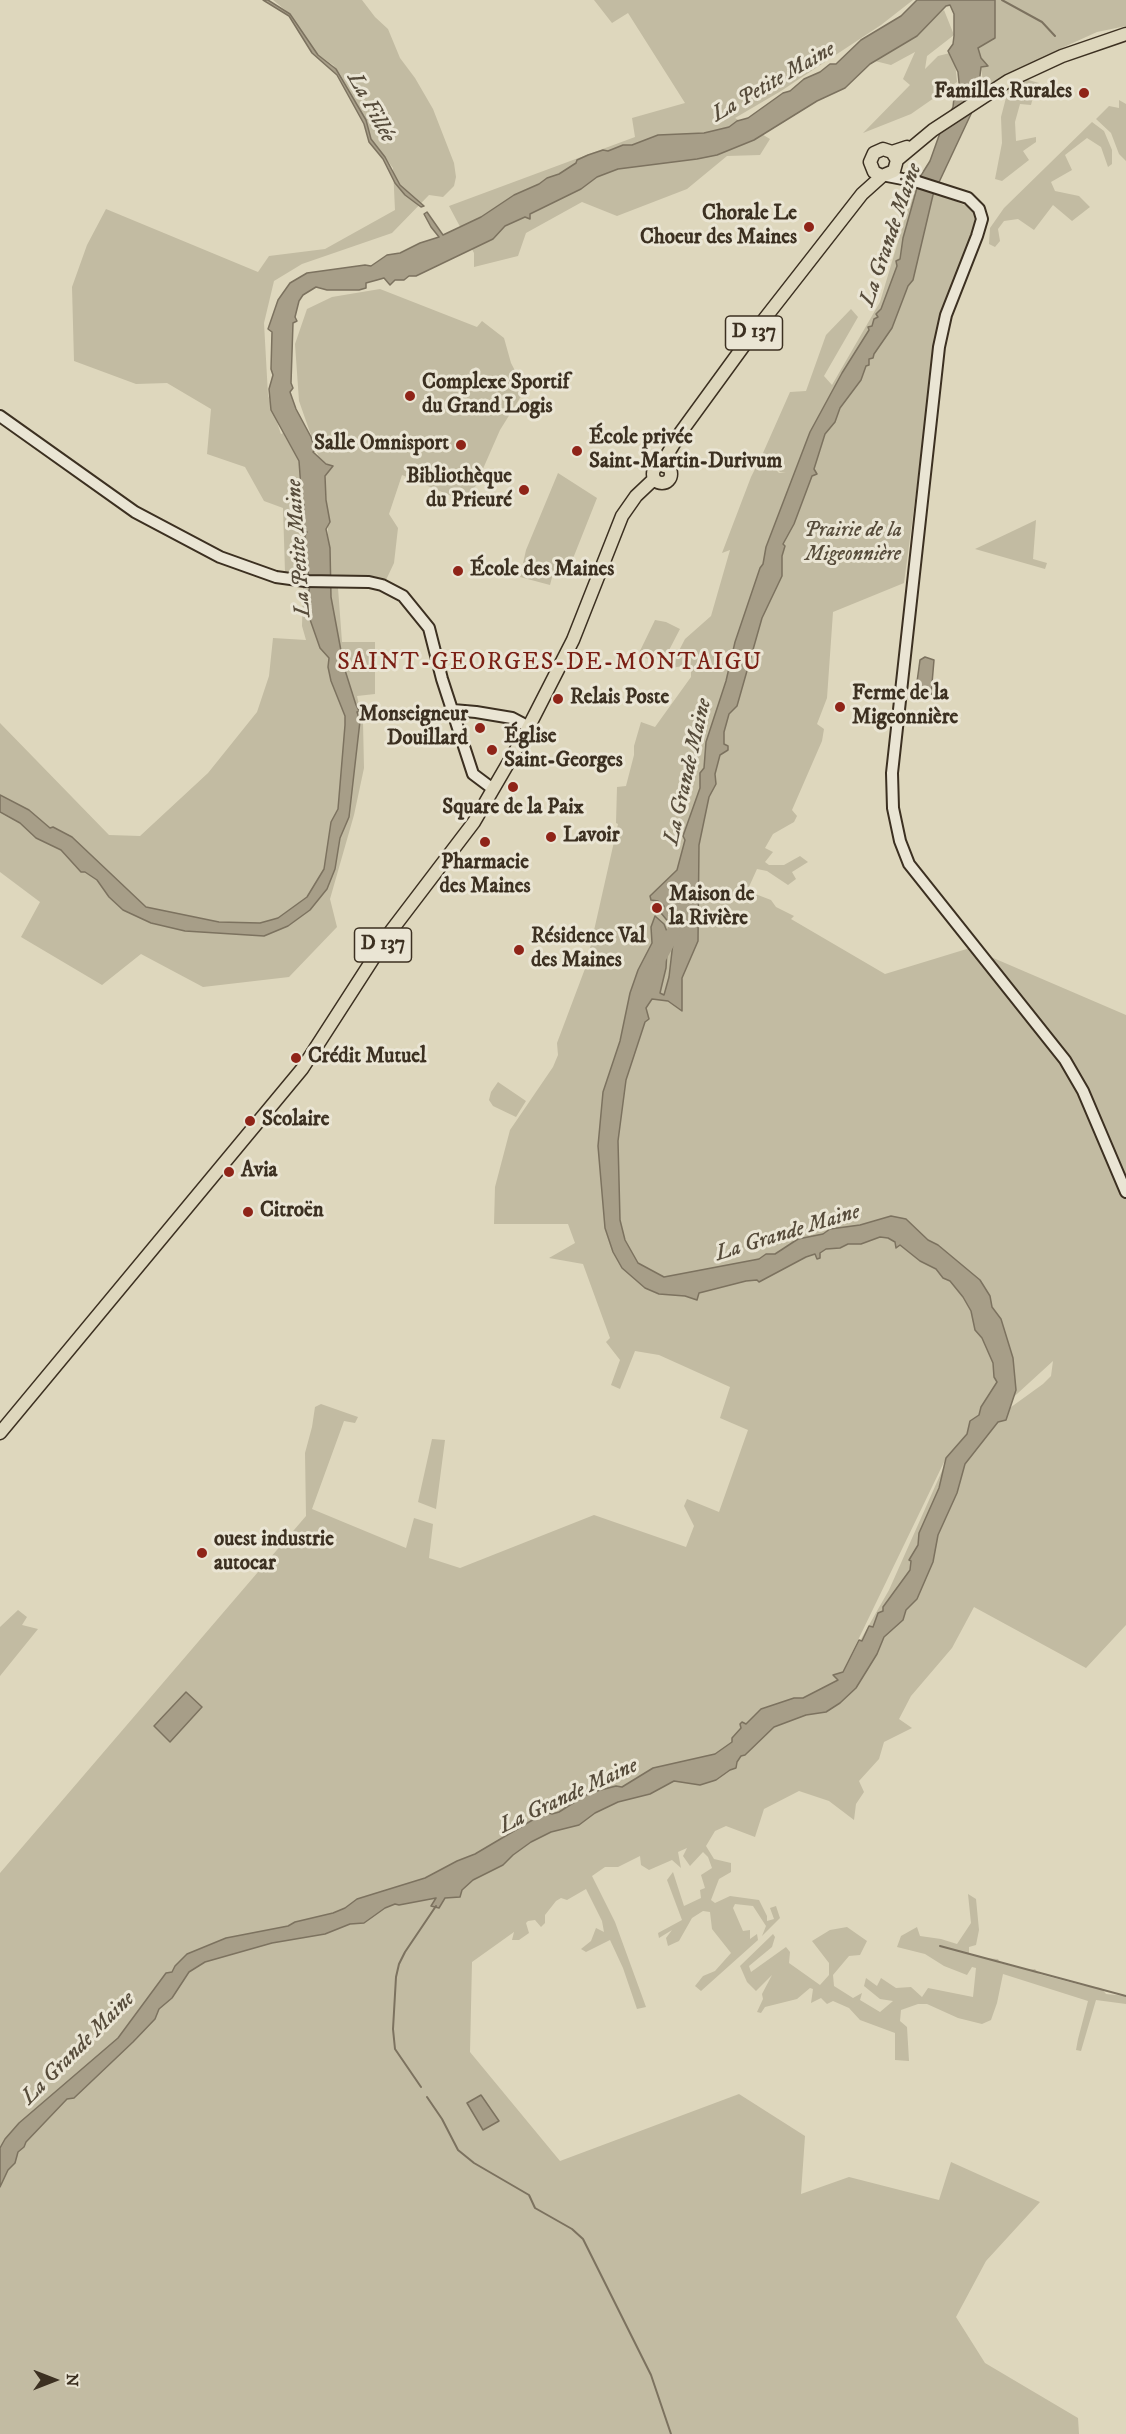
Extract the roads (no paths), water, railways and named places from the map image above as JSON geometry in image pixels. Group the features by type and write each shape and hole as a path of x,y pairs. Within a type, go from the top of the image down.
{"main road":[{"name":"D 137","path":"0,1433 302,1069 391,931 453,852 529,727 573,640 622,516 636,496 654,479 655,468 664,466 667,455 693,416 748,340 862,194 911,146 1008,81 1062,56 1126,34"}],"street":[{"path":"888,167 905,179 968,198 979,209 982,219 980,230 941,333 894,757 892,791 900,841 909,864 1008,987 1074,1075 1126,1192"},
{"path":"0,416 135,512 166,530 242,566 276,578 382,585 403,596 429,628 442,679 472,774 493,789"},
{"path":"453,710 512,718 529,727"}],"waterway":[{"path":"1002,0 1042,22 1055,36"},
{"name":"La Grande Maine","path":"659,958 682,917"},
{"path":"421,2087 395,2049 393,2029 396,1977 405,1952 436,1906"},
{"path":"940,1946 1126,1996"},
{"path":"427,2097 442,2119 458,2150 474,2163 529,2195 535,2208 572,2229 583,2239 651,2375 671,2434"}],"place":[{"name":"Familles Rurales","path":"1084,93"},
{"name":"Chorale Le Choeur des Maines","path":"809,227"},
{"name":"Complexe Sportif du Grand Logis","path":"410,396"},
{"name":"Salle Omnisport","path":"461,445"},
{"name":"École privée Saint-Martin-Durivum","path":"577,451"},
{"name":"Bibliothèque du Prieuré","path":"524,490"},
{"name":"École des Maines","path":"458,571"},
{"name":"Relais Poste","path":"558,699"},
{"name":"Ferme de la Migeonnière","path":"840,707"},
{"name":"Monseigneur Douillard","path":"480,728"},
{"name":"Église Saint-Georges","path":"492,750"},
{"name":"Square de la Paix","path":"513,787"},
{"name":"Lavoir","path":"551,837"},
{"name":"Pharmacie des Maines","path":"485,842"},
{"name":"Maison de la Rivière","path":"657,908"},
{"name":"Résidence Val des Maines","path":"519,950"},
{"name":"Crédit Mutuel","path":"296,1058"},
{"name":"Scolaire","path":"250,1121"},
{"name":"Avia","path":"229,1172"},
{"name":"Citroën","path":"248,1212"},
{"name":"ouest industrie autocar","path":"202,1553"}],"district":[{"name":"SAINT-GEORGES-DE-MONTAIGU","path":"550,664"}],"water label":[{"name":"La Petite Maine","path":"774,83"},
{"name":"La Fillée","path":"370,108"},
{"name":"La Petite Maine","path":"300,548"}],"park label":[{"name":"Prairie de la Migeonnière","path":"853,544"}]}
